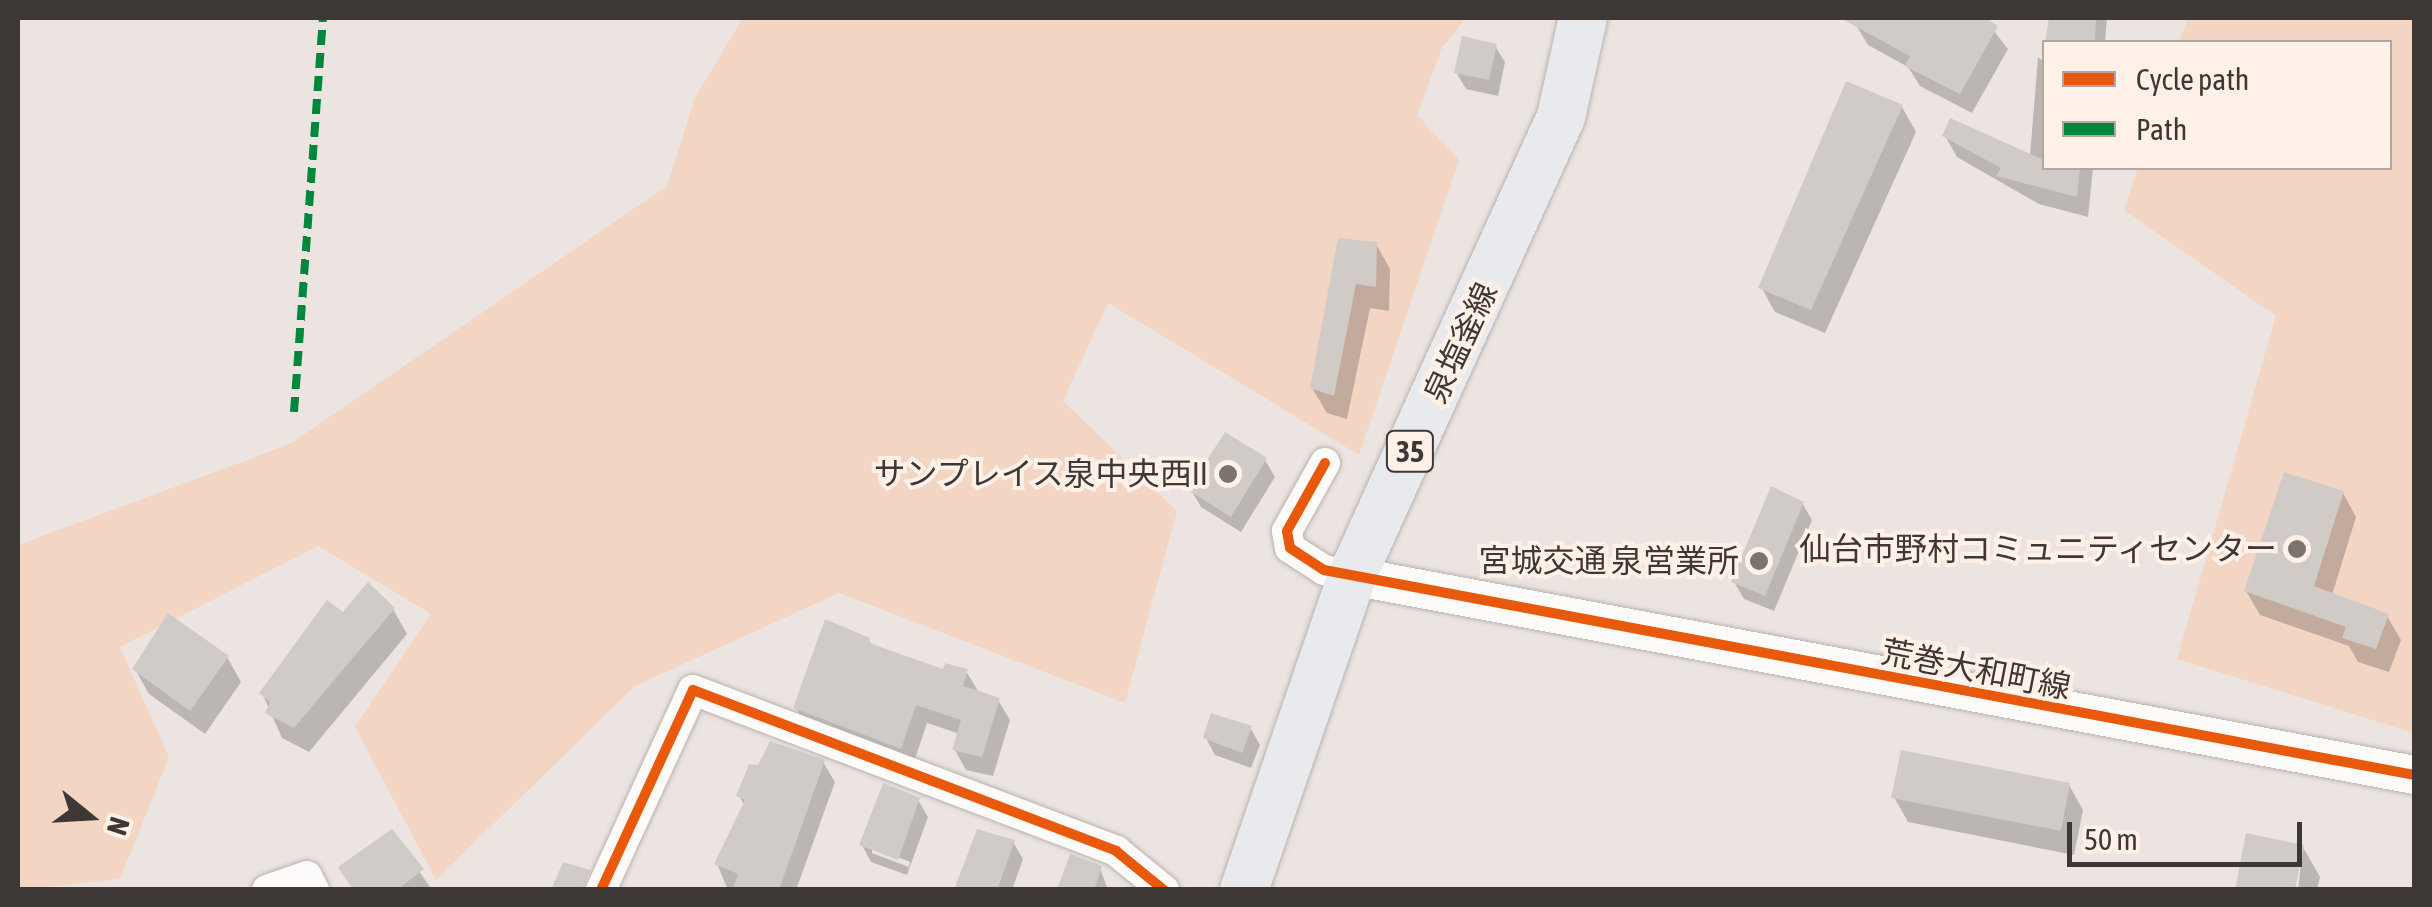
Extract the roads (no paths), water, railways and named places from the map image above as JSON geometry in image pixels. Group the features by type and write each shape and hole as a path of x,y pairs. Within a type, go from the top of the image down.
{"main road":[{"name":"泉塩釜線","path":"1244,890 1352,576 1536,182 1574,72 1583,18"}],"street":[{"path":"1325,463 1288,531 1290,548 1324,570 1352,576"},
{"name":"荒巻大和町線","path":"1352,576 2414,776"},
{"path":"601,890 693,690 1116,852 1164,890"},
{"path":"267,890 307,876 314,890"}],"place":[{"name":"サンプレイス泉中央西II","path":"1228,474"},
{"name":"仙台市野村コミュニティセンター","path":"2297,549"},
{"name":"宮城交通 泉営業所","path":"1759,561"}]}
